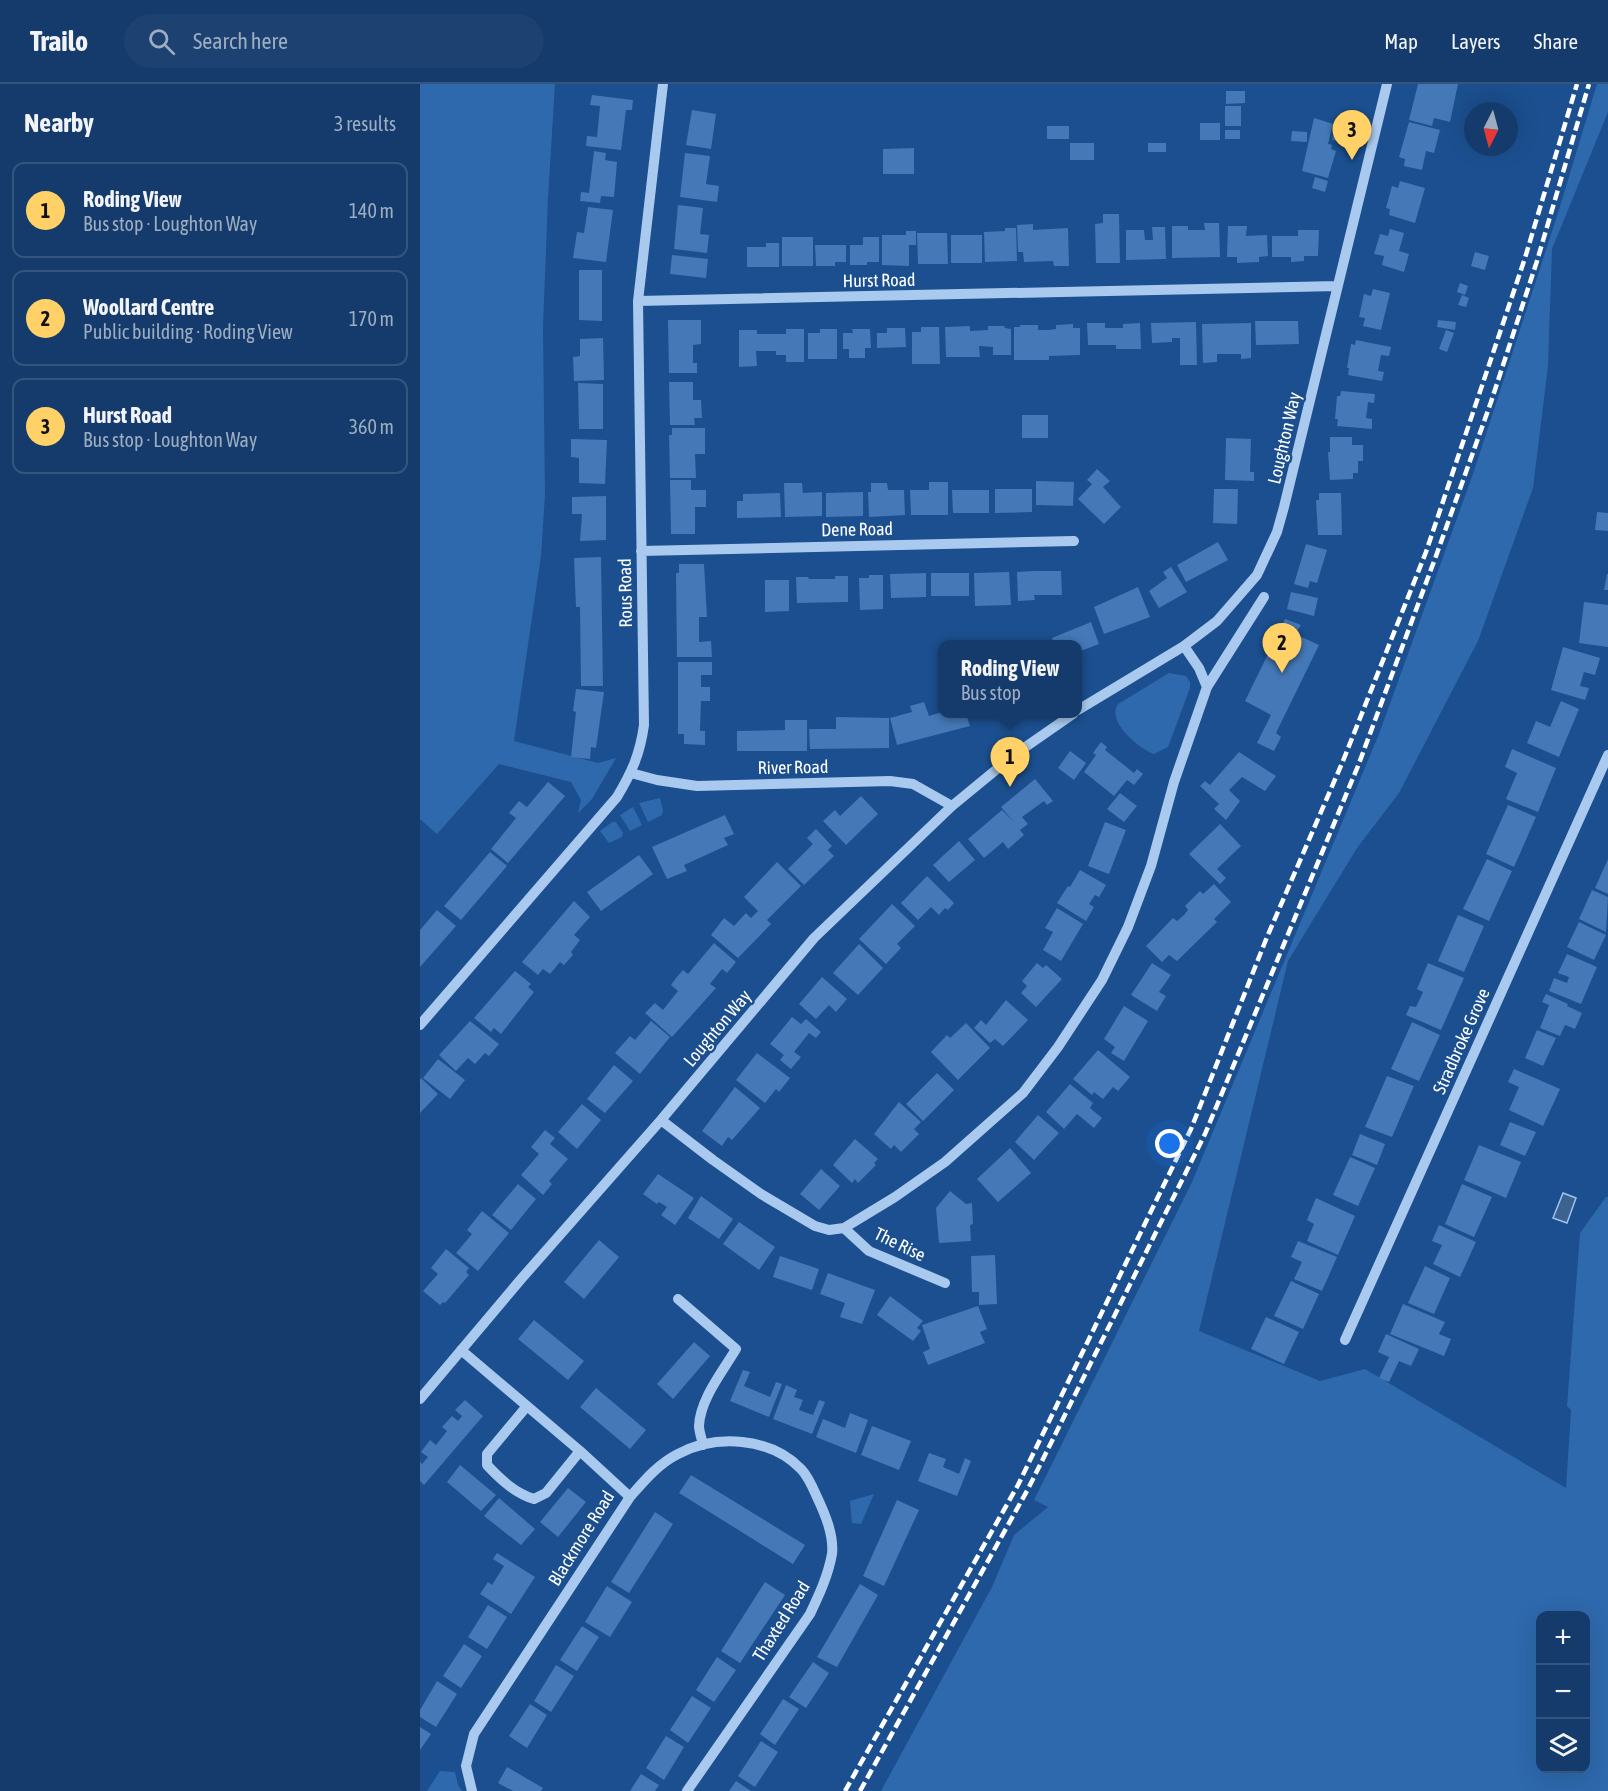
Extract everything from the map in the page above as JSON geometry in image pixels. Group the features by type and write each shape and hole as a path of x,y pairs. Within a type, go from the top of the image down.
{"street":[{"name":"Rous Road","path":"420,1025 617,796 631,773 640,750 644,725 638,301 663,84"},
{"name":"Loughton Way","path":"1082,707 1184,646 1217,621 1257,576 1277,532 1387,84"},
{"name":"Hurst Road","path":"638,301 1337,286"},
{"name":"Dene Road","path":"641,551 1074,541"},
{"path":"661,1120 761,1194 815,1226 829,1230 844,1228 895,1197 945,1162 1023,1093 1058,1047 1102,980 1128,927 1151,866 1174,782 1207,687 1264,597"},
{"path":"1184,646 1199,668 1207,687"},
{"name":"Loughton Way","path":"420,1399 661,1120 814,938 952,806 1014,755 1066,718"},
{"name":"Stradbroke Grove","path":"1345,1340 1608,755"},
{"name":"River Road","path":"631,773 657,780 697,786 890,781 913,784 952,806"},
{"name":"The Rise","path":"844,1228 869,1251 945,1283"},
{"path":"678,1299 736,1349 701,1413 699,1428 703,1445"},
{"name":"Blackmore Road","path":"461,1350 580,1451 630,1497 474,1734 466,1766 472,1791"},
{"path":"527,1406 487,1454 487,1465 500,1480 522,1495 534,1499 546,1493 580,1451"},
{"name":"Thaxted Road","path":"630,1497 654,1470 677,1454 726,1440 751,1443 780,1452 802,1470 827,1519 832,1552 824,1584 810,1614 687,1791"}],"shaded area":[{"path":"420,84 555,84 543,328 545,495 541,556 514,741 598,763 616,758 592,799 578,813 581,800 571,782 499,764 437,834 420,819"},
{"path":"1597,84 1608,84 1608,112 1552,249 1548,366 1533,488 1478,641 1399,793 1357,848 1288,961 1199,1331 1320,1381 1365,1369 1566,1488 1571,1410 1567,1406 1580,1233 1608,1197 1608,1791 881,1791 992,1587 1014,1535 1048,1507 1034,1500 1192,1182 1379,734 1473,474 1558,213"},
{"path":"1169,673 1186,676 1190,682 1190,688 1168,747 1154,754 1126,734 1116,718 1115,711 1118,704"},
{"path":"660,798 662,815 648,822 639,803"},
{"path":"633,807 642,825 630,831 620,815"},
{"path":"612,822 616,822 623,833 622,837 609,843 600,831"},
{"path":"1563,1193 1576,1198 1567,1223 1553,1218"},
{"path":"874,1494 861,1524 852,1523 850,1501"},
{"path":"440,1771 455,1772 462,1791 427,1791"}],"building":[{"path":"1418,84 1458,84 1450,122 1434,118 1432,126 1409,120"},
{"path":"1226,91 1245,91 1245,103 1226,104"},
{"path":"592,95 633,100 632,110 626,110 621,150 586,146 587,136 597,137 600,106 590,105"},
{"path":"1225,106 1241,106 1241,126 1225,126"},
{"path":"692,110 716,114 711,149 686,145"},
{"path":"1314,118 1333,124 1328,144 1332,145 1331,149 1336,151 1328,178 1302,171"},
{"path":"1409,122 1440,130 1434,153 1426,151 1422,170 1404,166 1405,159 1399,157"},
{"path":"1200,123 1220,123 1220,140 1200,140"},
{"path":"1335,124 1350,127 1347,143 1332,140"},
{"path":"1047,126 1069,126 1069,139 1047,139"},
{"path":"1225,130 1240,130 1240,139 1225,139"},
{"path":"1292,131 1307,132 1307,142 1291,141"},
{"path":"1070,143 1094,143 1094,160 1070,160"},
{"path":"1148,143 1166,143 1166,152 1148,152"},
{"path":"914,148 914,174 883,174 883,149"},
{"path":"594,151 606,153 605,160 617,162 614,197 601,196 600,203 580,201 581,192 589,193"},
{"path":"685,153 710,156 706,184 719,186 717,202 680,197"},
{"path":"1315,177 1328,181 1325,192 1312,188"},
{"path":"1400,181 1425,188 1415,223 1389,215 1390,209 1386,208 1392,186 1398,188"},
{"path":"678,205 703,208 700,234 709,235 707,253 674,249"},
{"path":"588,207 613,210 606,262 573,258 577,232 584,233"},
{"path":"1103,214 1119,214 1120,263 1096,263 1095,224 1103,223"},
{"path":"1204,223 1219,223 1220,257 1172,258 1172,226 1188,226 1188,230 1205,230"},
{"path":"1033,224 1033,230 1068,228 1069,266 1054,266 1053,261 1024,262 1023,252 1018,252 1017,225"},
{"path":"1228,226 1247,226 1246,236 1267,235 1268,256 1259,257 1259,262 1237,263 1237,257 1227,257"},
{"path":"1152,227 1165,227 1166,259 1126,260 1126,230 1144,230 1145,240 1153,240"},
{"path":"1005,228 1016,228 1017,261 985,262 984,232 1005,231"},
{"path":"1390,229 1404,233 1399,251 1409,254 1404,272 1382,265 1384,256 1374,254 1380,234 1388,236"},
{"path":"1298,230 1319,230 1318,256 1304,256 1304,261 1291,262 1291,257 1272,257 1272,236 1298,236"},
{"path":"906,231 916,231 916,245 909,245 909,266 882,265 882,235 906,235"},
{"path":"917,233 947,233 948,264 918,264"},
{"path":"951,235 982,235 982,263 951,263"},
{"path":"782,237 813,237 813,266 782,266"},
{"path":"863,237 879,237 879,262 850,265 850,245 863,245"},
{"path":"766,243 779,243 779,267 747,267 747,247 766,247"},
{"path":"815,245 846,245 846,262 835,262 835,266 816,266"},
{"path":"1475,252 1489,256 1485,270 1471,266"},
{"path":"672,255 708,259 706,278 670,274"},
{"path":"579,270 602,270 602,321 579,320"},
{"path":"1460,283 1468,286 1465,295 1457,292"},
{"path":"1373,289 1390,293 1381,330 1363,326 1365,318 1359,317 1364,294 1371,296"},
{"path":"1462,295 1469,298 1466,307 1458,305"},
{"path":"668,320 701,320 701,344 693,345 693,363 697,363 697,373 669,373"},
{"path":"1438,320 1456,322 1455,330 1437,327"},
{"path":"1255,321 1298,321 1299,344 1256,345"},
{"path":"1196,322 1197,365 1180,365 1180,338 1172,338 1172,342 1152,343 1151,323"},
{"path":"1087,323 1105,323 1105,328 1123,328 1123,324 1140,323 1141,349 1116,349 1116,345 1088,345"},
{"path":"1251,323 1251,358 1241,359 1241,354 1217,354 1217,362 1203,363 1202,324"},
{"path":"1073,324 1073,328 1080,328 1080,355 1049,356 1049,360 1014,360 1014,327 1038,325 1038,330 1049,330 1056,329 1056,325"},
{"path":"970,326 970,331 988,330 988,326 1004,326 1011,329 1011,355 993,355 993,347 979,346 980,357 946,357 945,327"},
{"path":"921,327 939,327 940,364 912,364 912,332 921,332"},
{"path":"887,328 905,328 906,347 877,348 877,333 887,333"},
{"path":"786,329 804,329 804,362 786,362 786,355 776,355 776,351 756,351 757,366 739,367 739,330 757,330 757,334 786,334"},
{"path":"820,329 837,329 837,359 808,359 808,333 820,333"},
{"path":"852,329 870,329 871,348 865,348 865,358 849,358 849,349 843,349 843,333 853,333"},
{"path":"1446,330 1454,333 1447,352 1439,349"},
{"path":"603,338 604,380 574,381 573,357 580,356 580,339"},
{"path":"1356,340 1391,347 1389,356 1381,355 1378,371 1384,372 1382,381 1348,375 1351,344 1355,345"},
{"path":"669,382 693,382 693,400 701,400 702,418 694,418 695,425 670,425"},
{"path":"578,383 603,384 603,429 579,429"},
{"path":"1341,391 1375,394 1374,403 1368,402 1366,418 1372,419 1372,429 1337,426 1338,419 1335,419 1337,396 1340,396"},
{"path":"1022,415 1048,415 1048,438 1022,438"},
{"path":"672,428 705,428 705,454 695,454 696,478 670,478 669,435 672,435"},
{"path":"1330,437 1352,437 1352,445 1363,445 1363,461 1358,461 1358,473 1353,473 1353,479 1330,480 1328,452 1330,452"},
{"path":"1226,438 1251,439 1250,472 1254,472 1254,481 1225,480"},
{"path":"571,439 607,440 605,484 579,483 579,458 571,457"},
{"path":"1097,469 1110,481 1103,487 1121,507 1104,524 1078,499 1092,484 1087,480"},
{"path":"670,480 691,480 691,490 706,490 706,507 695,507 695,534 671,534"},
{"path":"1036,481 1074,482 1073,506 1036,505"},
{"path":"929,482 948,482 948,515 911,515 910,490 929,490"},
{"path":"784,483 802,483 803,493 822,492 822,516 785,517"},
{"path":"871,483 887,483 888,490 904,490 905,515 869,517 868,492 871,492"},
{"path":"995,489 1032,489 1032,512 995,513"},
{"path":"1214,489 1238,489 1237,524 1213,523"},
{"path":"952,490 989,490 989,513 953,513"},
{"path":"863,492 863,516 826,517 826,493"},
{"path":"780,493 781,517 737,518 737,501 743,501 743,494"},
{"path":"1319,493 1341,493 1342,535 1318,535 1316,500 1319,500"},
{"path":"606,496 606,540 580,541 582,514 572,514 572,497"},
{"path":"1597,512 1608,513 1608,531 1595,530"},
{"path":"1218,542 1228,560 1186,582 1177,565"},
{"path":"1306,544 1327,550 1317,583 1310,581 1308,588 1294,584"},
{"path":"601,557 603,686 581,686 580,607 576,607 574,558"},
{"path":"679,564 704,564 707,617 699,617 699,642 711,641 712,657 677,657 676,573 679,573"},
{"path":"1171,567 1187,592 1159,608 1149,591 1167,578 1163,572"},
{"path":"1061,571 1062,595 1034,595 1035,600 1018,601 1017,572"},
{"path":"1009,572 1011,605 975,606 974,573"},
{"path":"926,573 926,597 891,598 890,574"},
{"path":"931,573 969,573 969,596 931,596"},
{"path":"1607,574 1608,590 1604,590"},
{"path":"869,575 883,575 883,609 860,610 859,578 869,578"},
{"path":"835,576 848,576 848,602 797,603 796,577 835,579"},
{"path":"765,580 789,580 789,611 765,612"},
{"path":"1138,587 1150,617 1104,634 1094,607"},
{"path":"1291,592 1318,598 1314,616 1287,609"},
{"path":"1584,602 1608,605 1608,647 1579,643"},
{"path":"1285,619 1301,625 1295,634 1319,645 1276,733 1281,737 1274,751 1257,743 1271,715 1245,701"},
{"path":"1091,622 1099,644 1082,650 1082,640 1053,640 1052,638"},
{"path":"1563,647 1600,658 1595,675 1584,672 1580,686 1589,688 1585,700 1551,690"},
{"path":"678,662 712,662 712,675 701,675 701,687 710,687 710,701 701,701 700,731 705,731 705,745 684,744 684,734 678,734"},
{"path":"576,689 604,692 596,748 591,747 590,759 571,757"},
{"path":"1561,701 1579,709 1559,757 1527,743 1536,721 1550,727"},
{"path":"924,702 929,716 938,713 938,718 967,718 970,726 897,745 890,718 912,712 910,706"},
{"path":"836,717 889,718 889,748 810,749 809,729 836,729"},
{"path":"785,720 807,720 807,751 737,751 737,731 785,730"},
{"path":"1101,742 1107,747 1105,750 1134,773 1137,769 1143,774 1134,785 1127,780 1114,796 1084,772 1096,755 1093,753"},
{"path":"1512,749 1556,768 1538,812 1506,799 1517,773 1505,767"},
{"path":"1070,751 1086,763 1074,780 1058,768"},
{"path":"1239,752 1276,776 1265,791 1242,777 1229,790 1240,801 1226,820 1214,809 1219,804 1200,786 1205,781 1210,785"},
{"path":"1035,779 1053,801 1047,805 1044,801 1022,817 1028,824 1020,830 1024,835 1008,849 1003,842 984,858 968,839 1002,810 1014,822 1001,807"},
{"path":"548,782 565,796 508,863 491,849 516,818 509,813 519,801 527,807"},
{"path":"1120,793 1137,806 1124,822 1107,809"},
{"path":"861,796 878,814 846,845 823,821 835,810 840,816"},
{"path":"1508,805 1536,817 1514,867 1486,854"},
{"path":"725,815 734,834 724,838 728,845 684,865 687,871 667,879 652,847"},
{"path":"1105,822 1126,830 1109,874 1088,866"},
{"path":"1220,824 1241,846 1217,869 1226,878 1220,884 1189,854"},
{"path":"816,829 832,846 828,850 834,856 804,885 788,869 813,844 807,838"},
{"path":"959,841 975,860 949,882 933,865"},
{"path":"490,852 507,866 461,920 444,906"},
{"path":"639,855 653,874 601,911 587,892"},
{"path":"1487,859 1512,871 1489,921 1463,909"},
{"path":"1608,859 1608,894 1595,888"},
{"path":"777,862 801,886 767,920 771,924 738,958 711,935 724,918 734,926 746,913 751,918 758,911 744,897"},
{"path":"1080,870 1106,885 1099,897 1095,895 1089,904 1094,907 1086,921 1057,903"},
{"path":"927,876 954,903 939,915 931,907 918,920 901,903"},
{"path":"1214,884 1231,902 1214,919 1217,922 1177,961 1169,955 1162,962 1146,946 1173,918 1177,921 1184,915 1188,910 1185,906 1200,891 1203,894"},
{"path":"1592,890 1608,897 1606,932 1579,919"},
{"path":"574,901 590,917 574,935 580,940 571,952 573,955 564,965 560,962 550,974 543,969 538,975 522,962"},
{"path":"892,904 915,926 897,944 901,948 886,964 859,939"},
{"path":"1057,908 1083,924 1061,961 1043,950 1053,932 1045,928"},
{"path":"437,910 456,926 420,967 420,930"},
{"path":"1458,915 1484,926 1464,972 1438,961"},
{"path":"1579,922 1606,935 1594,960 1567,947"},
{"path":"714,943 736,962 727,973 722,969 710,984 716,988 672,1037 645,1013 655,1003 663,1010 678,991 671,985 676,978 683,970 688,974"},
{"path":"859,944 883,968 858,995 833,973"},
{"path":"1567,954 1597,967 1581,1004 1549,991 1554,978 1567,983 1569,977 1558,973"},
{"path":"1037,963 1043,968 1046,965 1062,979 1036,1007 1021,993 1027,986 1022,981"},
{"path":"1152,963 1171,975 1159,992 1166,996 1157,1011 1131,995"},
{"path":"1428,963 1464,978 1441,1030 1406,1015 1410,1006 1416,1007 1423,992 1417,989"},
{"path":"515,971 531,984 528,987 534,992 501,1034 494,1028 491,1032 474,1018"},
{"path":"822,977 847,999 836,1012 829,1005 816,1019 799,1004"},
{"path":"1546,994 1582,1013 1575,1029 1565,1025 1560,1036 1540,1028 1549,1005 1542,1002"},
{"path":"1006,1000 1028,1020 1003,1046 995,1039 990,1043 974,1028 981,1020 986,1025"},
{"path":"1124,1006 1148,1021 1124,1061 1111,1053 1115,1047 1104,1039"},
{"path":"792,1017 801,1024 806,1019 821,1032 816,1038 809,1033 794,1052 801,1057 791,1069 780,1060 784,1055 770,1044"},
{"path":"470,1021 499,1044 489,1056 485,1053 475,1064 468,1058 456,1071 439,1055"},
{"path":"651,1021 670,1037 640,1074 615,1053 630,1036 635,1040"},
{"path":"1412,1022 1440,1035 1419,1081 1391,1069"},
{"path":"966,1023 990,1048 958,1080 931,1052 947,1035 950,1038"},
{"path":"1537,1030 1556,1038 1543,1066 1525,1058"},
{"path":"1098,1050 1130,1077 1118,1091 1113,1087 1103,1099 1094,1092 1092,1095 1073,1079"},
{"path":"757,1053 790,1078 779,1092 776,1089 765,1103 736,1080"},
{"path":"438,1059 465,1080 450,1099 423,1078"},
{"path":"614,1065 633,1081 605,1113 587,1099"},
{"path":"1514,1069 1560,1089 1543,1126 1509,1110 1519,1087 1508,1082"},
{"path":"937,1073 954,1090 923,1121 906,1104"},
{"path":"1387,1076 1414,1086 1392,1137 1365,1127"},
{"path":"421,1078 438,1094 420,1113 420,1080"},
{"path":"1070,1084 1093,1103 1090,1108 1102,1118 1094,1128 1077,1114 1064,1129 1046,1112"},
{"path":"735,1087 760,1108 732,1140 728,1137 722,1146 702,1131"},
{"path":"899,1102 921,1122 914,1129 919,1134 901,1152 894,1145 891,1149 874,1134"},
{"path":"582,1104 601,1120 577,1149 558,1132"},
{"path":"1038,1115 1059,1133 1034,1160 1015,1142"},
{"path":"1510,1122 1536,1132 1525,1156 1500,1145"},
{"path":"545,1130 555,1138 550,1144 568,1159 549,1181 552,1184 543,1195 521,1175 539,1154 531,1147"},
{"path":"1360,1134 1385,1144 1377,1165 1352,1155"},
{"path":"855,1139 878,1159 874,1163 876,1165 858,1183 855,1179 852,1183 833,1165"},
{"path":"1479,1145 1521,1162 1506,1198 1464,1180"},
{"path":"1010,1148 1031,1173 998,1202 977,1179"},
{"path":"1350,1157 1375,1168 1358,1206 1333,1195"},
{"path":"821,1169 840,1186 819,1210 800,1194"},
{"path":"658,1174 694,1198 675,1225 661,1215 667,1207 659,1202 657,1204 643,1194"},
{"path":"518,1184 536,1199 511,1230 492,1215"},
{"path":"1462,1184 1492,1197 1474,1237 1445,1224"},
{"path":"950,1191 966,1204 972,1203 971,1241 939,1243 936,1208"},
{"path":"701,1196 733,1219 719,1239 688,1218"},
{"path":"1316,1198 1355,1216 1338,1255 1307,1241 1314,1224 1307,1220"},
{"path":"482,1211 509,1233 478,1271 456,1253 472,1234 467,1230"},
{"path":"739,1222 775,1247 759,1270 723,1244"},
{"path":"1439,1225 1476,1242 1460,1277 1433,1264 1442,1245 1432,1241"},
{"path":"599,1240 619,1257 584,1299 564,1282"},
{"path":"1298,1241 1337,1257 1322,1291 1294,1279 1302,1262 1291,1257"},
{"path":"446,1249 469,1268 466,1272 469,1275 445,1303 440,1305 423,1291 438,1274 431,1268"},
{"path":"995,1255 997,1304 979,1305 979,1292 972,1292 971,1256"},
{"path":"780,1256 819,1269 812,1290 773,1277"},
{"path":"1425,1266 1450,1278 1434,1314 1408,1303"},
{"path":"828,1273 875,1290 862,1324 840,1317 845,1303 820,1294"},
{"path":"1291,1281 1319,1294 1303,1329 1274,1316"},
{"path":"890,1296 923,1321 917,1328 921,1331 913,1341 877,1315"},
{"path":"1403,1304 1445,1322 1439,1334 1451,1339 1444,1356 1390,1334"},
{"path":"978,1306 987,1329 980,1332 985,1343 928,1365 923,1352 930,1349 922,1325"},
{"path":"1266,1317 1299,1332 1284,1364 1251,1349"},
{"path":"534,1320 584,1361 568,1380 518,1339"},
{"path":"1386,1334 1419,1349 1411,1366 1399,1361 1389,1382 1379,1378 1389,1357 1378,1352"},
{"path":"694,1342 710,1356 673,1399 657,1384"},
{"path":"743,1370 750,1372 744,1386 770,1397 776,1382 782,1384 769,1417 730,1401"},
{"path":"786,1385 797,1390 794,1397 803,1400 799,1410 813,1415 819,1400 825,1402 812,1434 773,1419"},
{"path":"596,1388 646,1430 630,1449 580,1407"},
{"path":"465,1400 483,1416 424,1485 420,1481 420,1462 422,1464 428,1457 421,1452 430,1440 436,1445 447,1431 442,1427 452,1416 458,1421 462,1416 455,1410"},
{"path":"850,1413 868,1420 856,1453 816,1437 823,1419 845,1428"},
{"path":"872,1426 911,1441 899,1470 861,1455"},
{"path":"929,1453 946,1459 943,1467 959,1474 965,1458 971,1461 957,1496 918,1481"},
{"path":"460,1465 496,1495 481,1511 447,1482"},
{"path":"691,1475 805,1545 793,1564 679,1493"},
{"path":"568,1488 586,1502 558,1537 540,1522"},
{"path":"499,1498 535,1529 521,1545 484,1516"},
{"path":"897,1500 919,1510 884,1586 863,1576"},
{"path":"655,1512 673,1524 629,1593 611,1582"},
{"path":"497,1553 535,1577 511,1614 480,1594 488,1582 492,1585 504,1566 493,1559"},
{"path":"765,1582 785,1595 740,1663 721,1651"},
{"path":"860,1584 878,1595 837,1667 817,1657"},
{"path":"607,1586 632,1602 610,1637 585,1622"},
{"path":"488,1605 507,1617 487,1649 468,1637"},
{"path":"582,1626 599,1637 577,1671 560,1660"},
{"path":"464,1644 482,1656 461,1688 443,1676"},
{"path":"717,1657 736,1670 714,1702 696,1690"},
{"path":"813,1662 829,1673 806,1708 789,1697"},
{"path":"556,1665 574,1676 551,1712 534,1701"},
{"path":"437,1681 457,1694 436,1727 420,1717 420,1710"},
{"path":"692,1696 711,1708 688,1743 670,1730"},
{"path":"783,1699 799,1709 775,1745 760,1734"},
{"path":"530,1704 547,1715 527,1748 509,1736"},
{"path":"420,1727 431,1734 420,1750"},
{"path":"666,1736 684,1747 664,1780 646,1768"},
{"path":"761,1741 778,1752 755,1787 738,1776"},
{"path":"507,1767 543,1788 541,1791 513,1791 498,1783"},
{"path":"641,1774 659,1785 655,1791 630,1791"},
{"path":"736,1781 751,1791 729,1791"}],"railway":[{"path":"845,1791 1018,1485 1191,1129 1267,937 1343,761 1426,552 1525,258 1577,84"},
{"path":"860,1791 1028,1489 1205,1134 1358,766 1436,556 1491,402 1537,261 1589,84"}],"place":[{"name":"Hurst Road","path":"1352,160"},
{"name":"Woollard Centre","path":"1282,673"},
{"name":"Roding View","path":"1010,787"}]}
